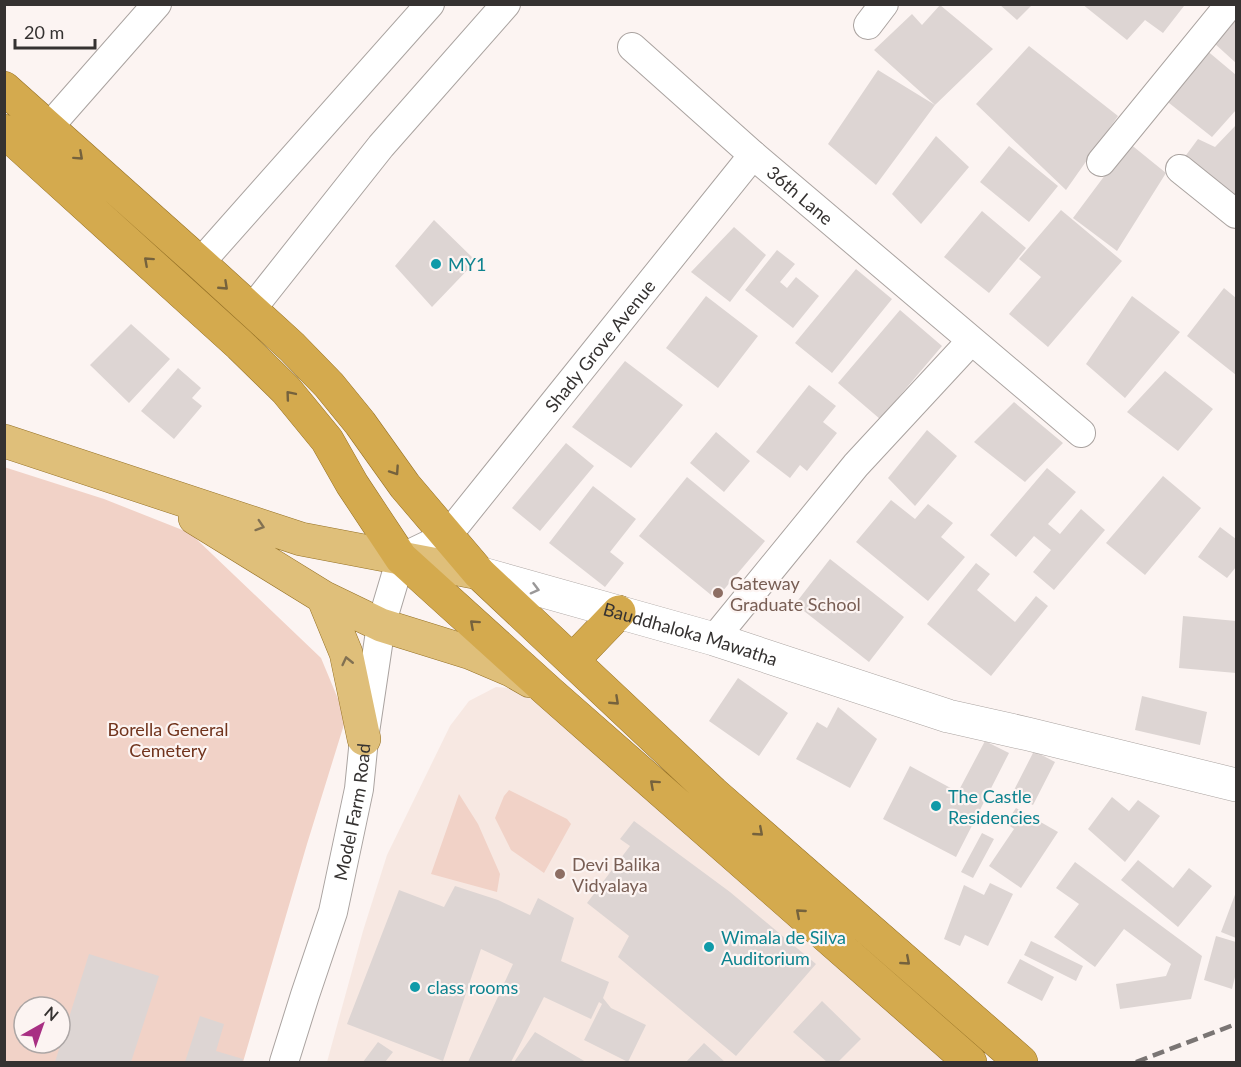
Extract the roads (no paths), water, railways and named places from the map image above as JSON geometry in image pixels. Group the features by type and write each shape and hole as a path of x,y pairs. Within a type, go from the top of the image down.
{"highway":[{"path":"4,88 292,347 329,385 360,423 405,486 478,573 713,793 1021,1062"},
{"path":"4,132 240,345 286,390 327,440 352,484 401,558 549,692 970,1062"},
{"path":"573,660 619,612"}],"main road":[{"name":"Bauddhaloka Mawatha","path":"4,441 301,539 478,573 714,639 948,716 1236,785"},
{"name":"Bauddhaloka Mawatha","path":"145,488 323,597 381,626 471,652 511,670 549,692"},
{"path":"323,597 346,653 364,739"}],"street":[{"path":"48,128 157,4"},
{"path":"200,263 430,4"},
{"path":"251,310 381,146 506,4"},
{"path":"1101,162 1230,4"},
{"name":"36th Lane","path":"632,47 753,155 1081,433"},
{"name":"Shady Grove Avenue","path":"447,536 753,155"},
{"path":"1180,169 1236,214"},
{"path":"714,639 856,465 971,340"},
{"path":"401,558 447,536"},
{"name":"Model Farm Road","path":"284,1062 333,912 359,789 381,626 401,558"}],"railway":[{"path":"1136,1062 1236,1024"}],"place":[{"name":"MY1","path":"436,264"},
{"name":"Gateway Graduate School","path":"718,593"},
{"name":"The Castle Residencies","path":"936,806"},
{"name":"Devi Balika Vidyalaya","path":"560,874"},
{"name":"Wimala de Silva Auditorium","path":"709,947"},
{"name":"class rooms","path":"415,987"}],"park label":[{"name":"Borella General Cemetery","path":"168,739"}]}
